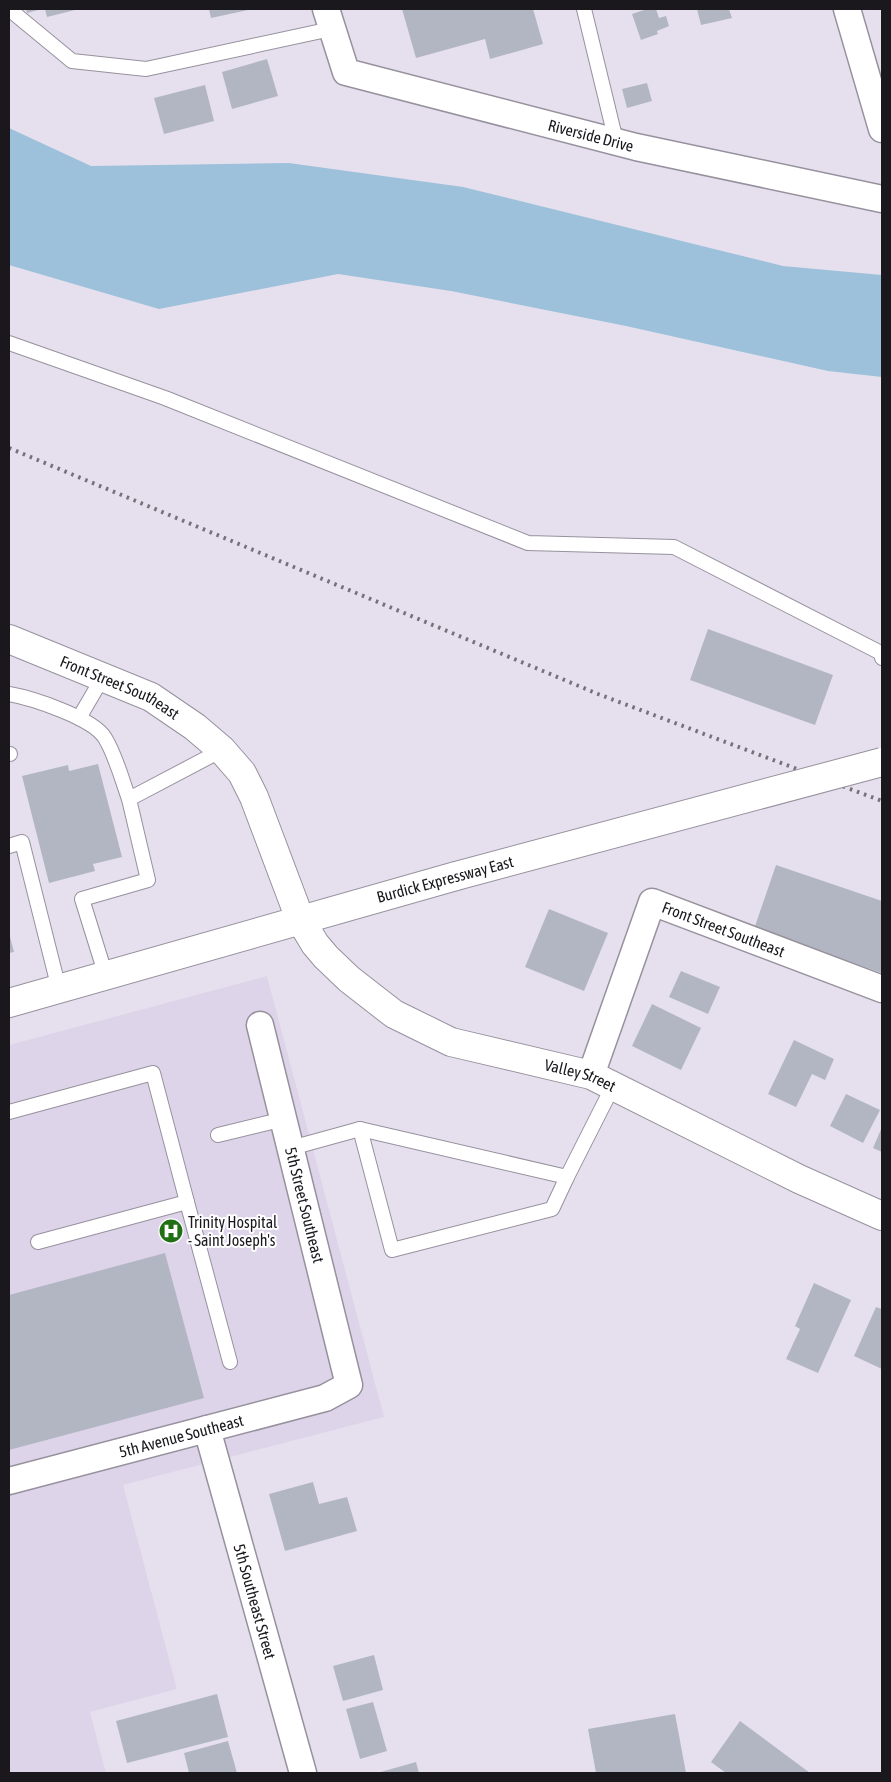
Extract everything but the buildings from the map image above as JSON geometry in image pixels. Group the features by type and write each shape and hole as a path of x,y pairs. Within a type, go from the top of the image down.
{"main road":[{"name":"Front Street Southeast","path":"9,639 151,697 195,727 222,750"},
{"path":"222,750 242,772 254,797 300,919"},
{"name":"Burdick Expressway East","path":"9,1003 300,919 882,762"},
{"name":"Valley Street","path":"300,919 315,944 326,957 348,979 394,1014 451,1042 602,1081 799,1179 882,1216"}],"street":[{"path":"847,9 882,129"},
{"name":"Riverside Drive","path":"329,19 346,72 616,141 882,199"},
{"name":"Front Street Southeast","path":"602,1081 652,902 882,989"},
{"name":"5th Street Southeast","path":"260,1025 349,1385"},
{"name":"5th Avenue Southeast","path":"9,1481 325,1398 349,1385"},
{"name":"5th Southeast Street","path":"207,1429 303,1773"}],"lane":[{"path":"9,9 72,60 146,69 329,19"},
{"path":"584,9 616,141"},
{"path":"9,343 165,398 528,543 674,547 882,655"},
{"path":"79,718 103,677"},
{"path":"9,694 32,698 79,718 105,737 129,799 148,880 82,899 106,976"},
{"path":"129,799 222,750"},
{"path":"9,846 22,842 60,989"},
{"path":"9,1112 154,1073 230,1362"},
{"path":"360,1129 392,1250 552,1209 567,1177 602,1081"},
{"path":"218,1135 284,1119"},
{"path":"291,1148 360,1129 567,1177"},
{"path":"38,1242 187,1202"}],"shaded area":[{"name":"Trinity Hospital - Saint Joseph's","path":"267,976 384,1417 123,1485 177,1689 90,1712 106,1773 9,1773 9,1045"}],"water":[{"path":"9,128 91,166 289,163 463,187 783,266 882,275 882,377 828,371 626,326 451,291 338,274 159,309 9,265"}],"railway":[{"path":"9,448 598,694 882,801"}],"place":[{"name":"Trinity Hospital - Saint Joseph's","path":"171,1231"}]}
